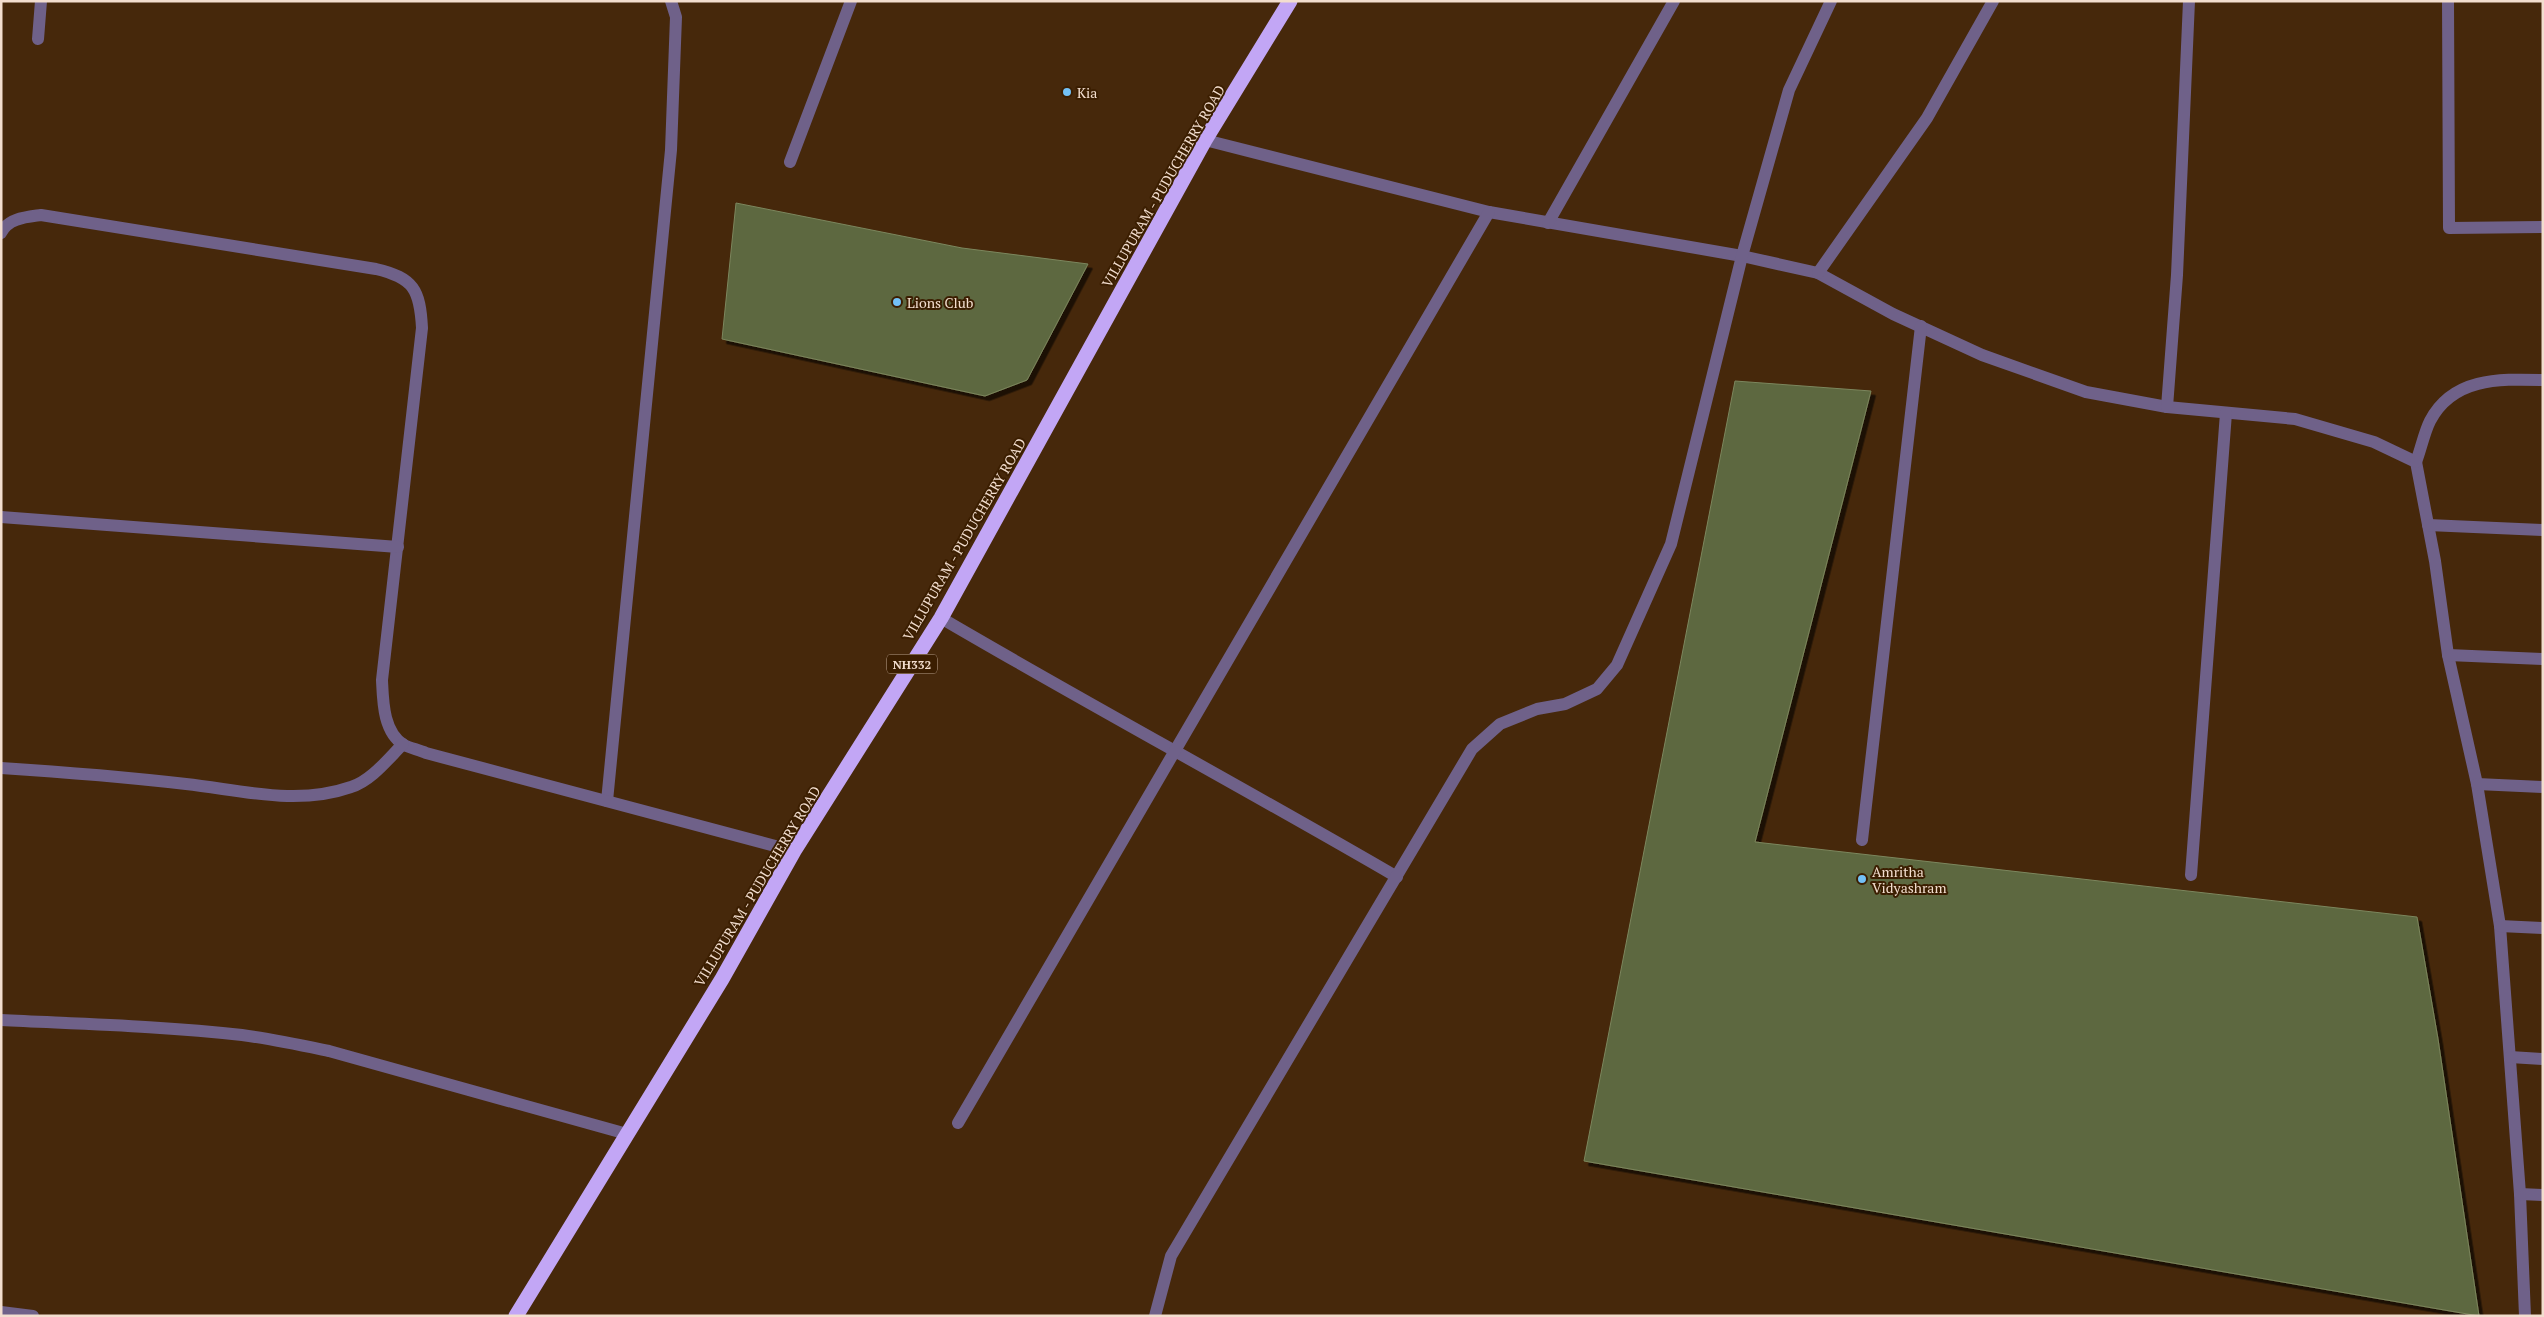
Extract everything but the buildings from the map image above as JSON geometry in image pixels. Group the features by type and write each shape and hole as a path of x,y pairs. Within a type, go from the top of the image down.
{"highway":[{"name":"VILLUPURAM - PUDUCHERRY ROAD","path":"516,1316 722,979 794,851 941,618 1205,140 1290,1"}],"street":[{"path":"38,39 41,1"},
{"path":"607,801 671,150 676,17 671,1"},
{"path":"790,162 851,1"},
{"path":"1548,223 1674,1"},
{"path":"1155,1316 1170,1256 1472,750 1500,724 1537,709 1565,704 1597,689 1617,665 1671,544 1742,256 1789,90 1832,1"},
{"path":"1818,273 1927,118 1993,1"},
{"path":"2167,407 2177,275 2189,1"},
{"path":"2448,1 2449,228 2543,227"},
{"path":"1205,140 1489,212 1742,256 1818,273 1982,355 2086,392 2167,407 2294,419 2374,442 2416,462"},
{"path":"958,1123 1176,752 1489,212"},
{"path":"1,233 3,229 16,219 41,215 376,269 397,274 415,288 421,303 422,328 382,680 383,707 392,733 403,744 426,753 794,851"},
{"path":"1862,840 1921,326"},
{"path":"2525,1316 2520,1194 2500,926 2477,784 2448,655 2428,525 2416,462 2430,421 2446,402 2467,385 2504,380 2543,380"},
{"path":"2191,875 2226,412"},
{"path":"1,517 398,547"},
{"path":"2428,525 2543,530"},
{"path":"941,618 1081,700 1269,802 1397,877"},
{"path":"2448,655 2543,659"},
{"path":"1,768 187,784 248,793 313,797 353,787 375,771 403,744"},
{"path":"2477,784 2543,787"},
{"path":"2500,926 2543,928"},
{"path":"1,1020 187,1030 243,1035 285,1042 329,1051 627,1134"},
{"path":"2510,1057 2543,1059"},
{"path":"2520,1194 2543,1194"},
{"path":"1,1312 33,1316"}],"place":[{"name":"Kia","path":"1067,92"},
{"name":"Lions Club","path":"897,302"},
{"name":"Amritha Vidyashram","path":"1862,879"}]}
